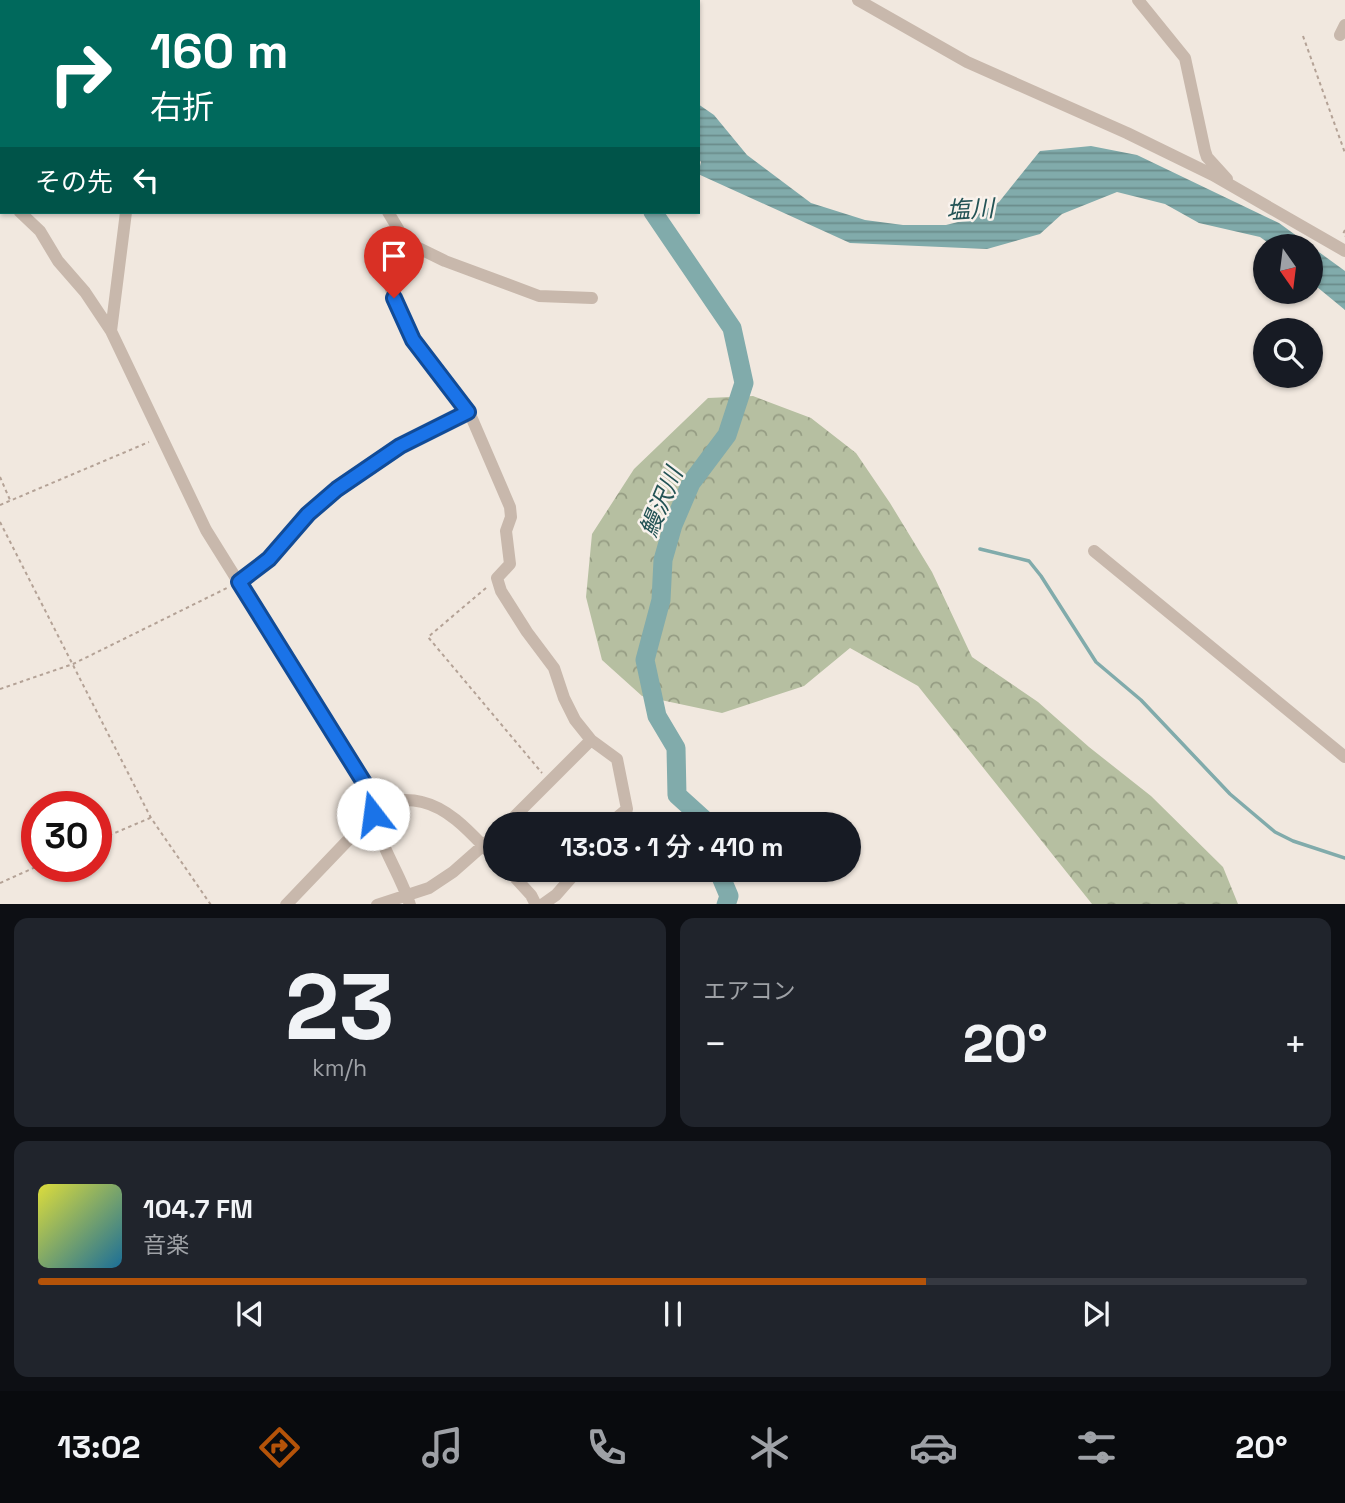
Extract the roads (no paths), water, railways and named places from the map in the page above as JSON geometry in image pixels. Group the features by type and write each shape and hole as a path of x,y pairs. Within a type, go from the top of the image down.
{"street":[{"path":"859,0 967,62 1127,133 1234,187 1345,251"},
{"path":"1138,0 1185,58 1207,158 1234,187"},
{"path":"22,214 40,231 58,261 85,292 111,331 206,530 373,797 373,809 408,900"},
{"path":"111,331 126,214"},
{"path":"389,214 406,242 488,279 539,296 592,298"},
{"path":"406,242 390,272 389,283 394,298 413,340 468,412 510,507 511,517 506,531 510,564 497,578 501,591 554,668 575,720 591,740 617,759 627,809 623,812"},
{"path":"239,582 269,559 308,514 337,489 400,446 468,412"},
{"path":"1094,551 1345,757"},
{"path":"519,812 591,740"},
{"path":"287,904 373,809 402,800 422,802 450,815 483,846 429,888 408,900 383,904"},
{"path":"519,882 536,904"},
{"path":"543,904 567,882"}],"water":[{"path":"700,105 714,115 747,155 811,203 865,220 903,225 946,225 970,219 999,202 1040,151 1091,146 1137,155 1279,223 1294,234 1253,235 1199,223 1165,204 1117,192 1062,214 1040,234 987,249 850,243 700,175"},
{"path":"1323,255 1345,271 1345,310 1323,292"}],"waterway":[{"name":"鰻沢川","path":"654,214 732,328 744,383 727,435 691,483 673,525 663,560 661,600 645,660 657,716 676,748 677,795 696,812"},
{"path":"980,549 1029,561 1096,662 1141,700 1230,794 1275,832 1293,841 1345,858"},
{"name":"鰻沢川","path":"723,882 729,896 726,904"}],"water label":[{"name":"塩川","path":"970,209"}]}
